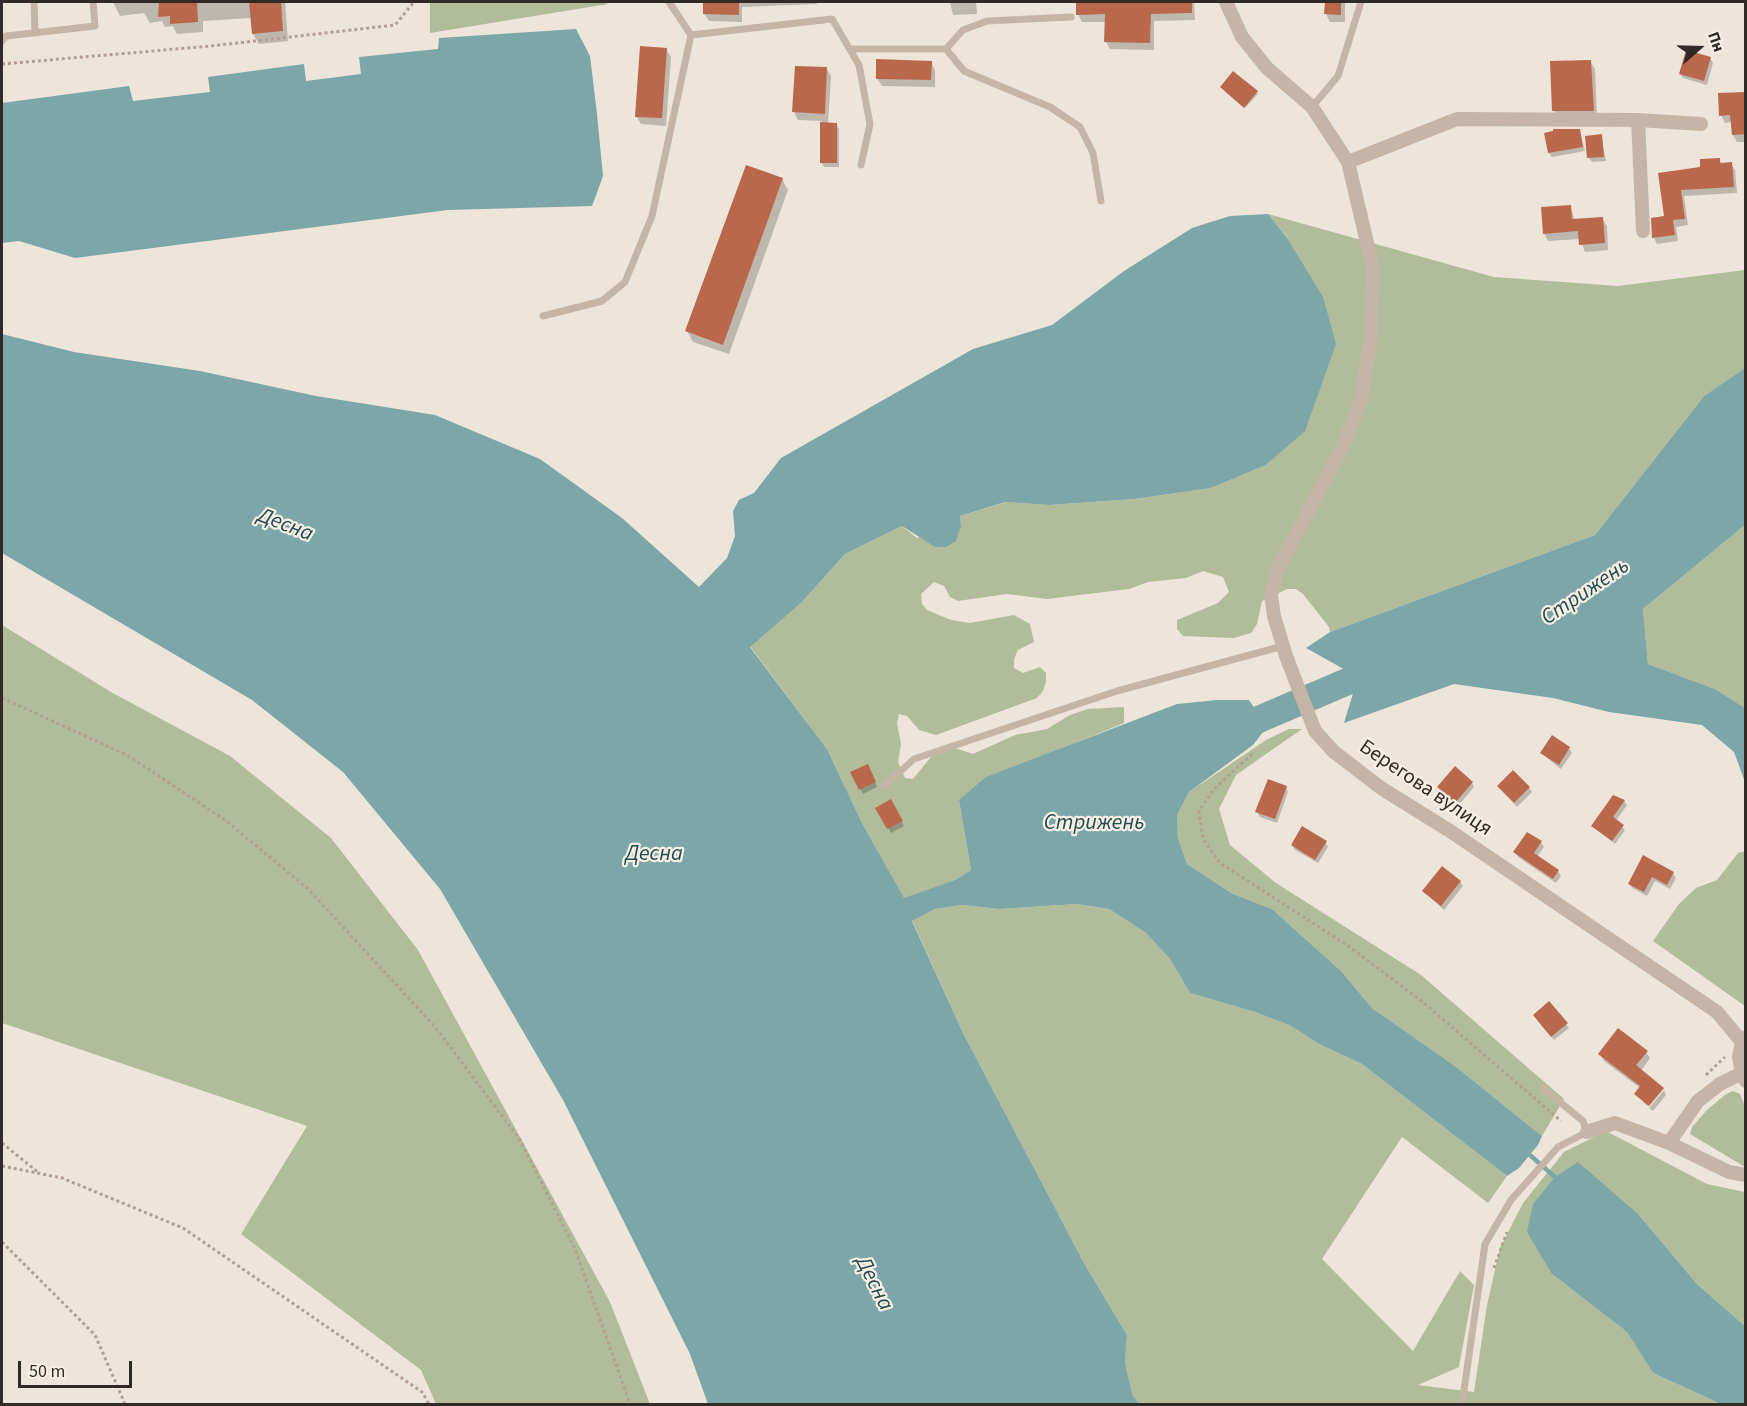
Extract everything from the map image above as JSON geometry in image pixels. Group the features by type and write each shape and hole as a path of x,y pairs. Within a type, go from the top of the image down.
{"street":[{"name":"Берегова вулиця","path":"1226,2 1242,37 1267,68 1312,107 1348,162 1373,268 1370,344 1361,400 1343,446 1276,572 1271,595 1285,651 1315,730 1333,751 1381,788 1450,831 1717,1012 1744,1039"},
{"path":"1348,162 1457,119 1638,120 1701,124"},
{"path":"1638,120 1643,231"},
{"path":"1670,1143 1698,1101 1720,1084 1744,1077 1739,1057 1744,1039"},
{"path":"1587,1131 1615,1123 1670,1143 1729,1172 1746,1175"}],"lane":[{"path":"34,2 35,33"},
{"path":"2,41 6,36 95,26 93,2"},
{"path":"543,316 602,302 625,282 652,216 692,34 669,2"},
{"path":"1312,107 1338,76 1361,2"},
{"path":"851,49 946,49 963,30 987,21 1071,17"},
{"path":"692,34 832,19 859,65 870,124 861,165"},
{"path":"946,49 964,71 1050,107 1080,127 1093,153 1101,201"},
{"path":"884,786 914,759 1117,691 1285,651"},
{"path":"1462,1404 1485,1244 1511,1200 1558,1147 1587,1131 1583,1121 1544,1089"}],"path":[{"path":"2,64 210,46 395,25 414,2"},
{"path":"2,698 127,755 225,820 308,889 436,1028 520,1140 575,1249 630,1404"},
{"path":"1252,754 1214,789 1199,811 1203,839 1220,863 1347,945 1424,1003 1561,1121"},
{"path":"1699,1083 1744,1039"},
{"path":"2,1143 40,1174"},
{"path":"2,1166 62,1178 183,1228 422,1392 429,1404"},
{"path":"2,1242 95,1335 125,1404"}],"green space":[{"path":"430,2 603,2 608,4 430,33"},
{"path":"1268,214 1494,277 1618,286 1745,270 1745,368 1704,396 1595,535 1330,632 1329,627 1303,594 1296,589 1287,589 1262,601 1257,624 1251,633 1234,638 1183,636 1177,629 1177,620 1218,603 1229,592 1223,577 1203,571 1186,578 1148,582 1129,589 1047,599 1007,594 958,601 950,597 944,586 934,582 921,594 922,604 927,610 951,620 970,623 1014,615 1030,624 1034,642 1018,650 1014,659 1014,668 1023,673 1040,667 1046,673 1046,682 1037,698 936,735 919,730 907,716 899,714 897,723 901,744 898,762 905,778 913,779 930,758 938,753 955,748 973,754 1015,735 1047,729 1070,715 1088,709 1124,707 1124,723 1080,741 959,800 971,870 955,880 904,899 862,823 827,749 750,646 801,603 845,554 902,526 917,538 961,526 960,516 1006,502 1049,505 1135,499 1211,488 1266,465 1305,430 1287,238"},
{"path":"1745,525 1745,708 1715,689 1648,664 1643,609"},
{"path":"2,625 111,692 230,756 331,838 418,950 610,1302 650,1404 436,1404 421,1370 241,1234 307,1126 2,1023"},
{"path":"1289,729 1302,729 1236,775 1219,809 1230,845 1276,883 1421,975 1564,1099 1542,1136 1455,1066 1372,1008 1342,972 1272,909 1233,894 1187,864 1178,838 1177,815 1189,792 1266,740"},
{"path":"1745,851 1745,1006 1653,941 1679,904 1696,888 1717,880 1738,853"},
{"path":"1077,904 1109,909 1146,933 1170,959 1190,993 1255,1012 1289,1025 1321,1045 1362,1064 1507,1176 1488,1203 1402,1137 1322,1259 1413,1351 1460,1271 1474,1285 1459,1367 1418,1385 1474,1392 1487,1305 1500,1248 1523,1203 1564,1152 1606,1131 1707,1184 1745,1192 1745,1326 1697,1284 1639,1215 1552,1274 1627,1332 1653,1373 1721,1404 1139,1404 1133,1396 1125,1363 1127,1335 1084,1263 963,1033 912,920 935,909 962,905 999,909"},
{"path":"1733,1091 1740,1094 1745,1106 1745,1167 1690,1134 1692,1127 1707,1110"}],"water":[{"path":"576,29 590,56 603,176 592,206 448,210 75,258 19,241 2,243 2,103 129,86 133,101 210,92 208,77 304,64 306,81 361,74 359,57 438,49 439,38"},
{"name":"Десна","path":"1268,214 1287,238 1323,297 1336,344 1305,431 1266,465 1211,488 1135,499 1049,505 1005,502 960,516 961,526 956,541 946,547 935,547 902,526 845,554 801,603 750,647 827,749 862,823 904,898 955,880 971,870 959,800 986,777 1177,704 1249,700 1261,718 1263,732 1253,745 1189,792 1177,815 1178,838 1187,864 1233,894 1272,909 1342,972 1372,1008 1455,1066 1542,1136 1538,1145 1519,1168 1507,1176 1362,1064 1321,1045 1289,1025 1255,1012 1190,993 1170,959 1146,933 1109,909 1077,904 999,909 962,905 935,909 912,921 963,1033 1084,1263 1127,1335 1125,1363 1133,1396 1139,1404 708,1404 690,1354 563,1100 440,889 343,772 252,700 2,553 2,334 74,352 200,371 316,396 435,415 540,459 622,518 699,587 727,558 735,536 733,511 739,500 754,493 781,458 973,349 1052,325 1124,271 1192,228 1230,216"},
{"name":"Стрижень","path":"1745,368 1745,525 1643,609 1648,664 1715,689 1745,708 1745,782 1734,752 1702,725 1609,712 1553,698 1454,684 1344,723 1358,677 1306,648 1330,632 1595,535 1704,396"},
{"path":"1578,1162 1639,1215 1697,1284 1745,1326 1745,1404 1721,1404 1653,1373 1627,1332 1552,1274 1527,1232 1533,1204 1555,1177"}],"building":[{"path":"159,2 197,2 198,22 170,24 170,16 158,17"},
{"path":"249,2 281,2 283,31 252,34"},
{"path":"703,2 739,2 739,15 703,14"},
{"path":"1076,2 1192,2 1192,13 1151,14 1150,43 1104,42 1105,14 1076,15"},
{"path":"1325,2 1341,2 1341,15 1324,14"},
{"path":"640,46 667,48 662,118 635,117"},
{"path":"1686,50 1711,57 1704,81 1679,74"},
{"path":"876,59 932,61 931,80 876,79"},
{"path":"1591,60 1594,111 1552,111 1550,61"},
{"path":"795,66 827,67 825,114 792,112"},
{"path":"1233,71 1258,91 1244,108 1220,87"},
{"path":"1746,92 1746,134 1732,135 1730,115 1719,116 1718,93"},
{"path":"820,122 837,123 837,163 820,163"},
{"path":"1553,129 1580,129 1583,147 1548,153 1544,133 1553,131"},
{"path":"1602,134 1604,157 1587,158 1585,136"},
{"path":"1720,158 1720,163 1732,162 1734,187 1681,190 1685,219 1673,220 1675,235 1652,238 1651,218 1664,216 1658,173 1700,167 1700,159"},
{"path":"746,165 783,178 723,345 685,331"},
{"path":"1571,205 1572,219 1603,217 1605,243 1579,245 1578,231 1543,234 1541,207"},
{"path":"1552,735 1570,747 1559,765 1540,753"},
{"path":"868,764 876,782 859,790 850,772"},
{"path":"1455,766 1473,782 1455,803 1437,787"},
{"path":"1513,770 1530,787 1514,803 1497,786"},
{"path":"1268,779 1287,786 1275,819 1255,812"},
{"path":"1613,795 1625,800 1613,817 1624,825 1612,841 1591,826"},
{"path":"891,799 903,821 887,829 875,808"},
{"path":"1302,826 1327,841 1315,860 1291,845"},
{"path":"1527,832 1542,841 1534,853 1559,870 1553,879 1513,852"},
{"path":"1643,855 1674,872 1667,885 1652,877 1644,892 1628,884"},
{"path":"1442,866 1461,881 1441,906 1422,891"},
{"path":"1549,1001 1568,1023 1551,1037 1533,1015"},
{"path":"1618,1028 1648,1051 1636,1065 1664,1088 1649,1106 1634,1094 1640,1086 1598,1054"}],"waterway":[{"name":"Стрижень","path":"1227,733 1358,677 1392,666"},
{"path":"1531,1156 1555,1177"}]}
